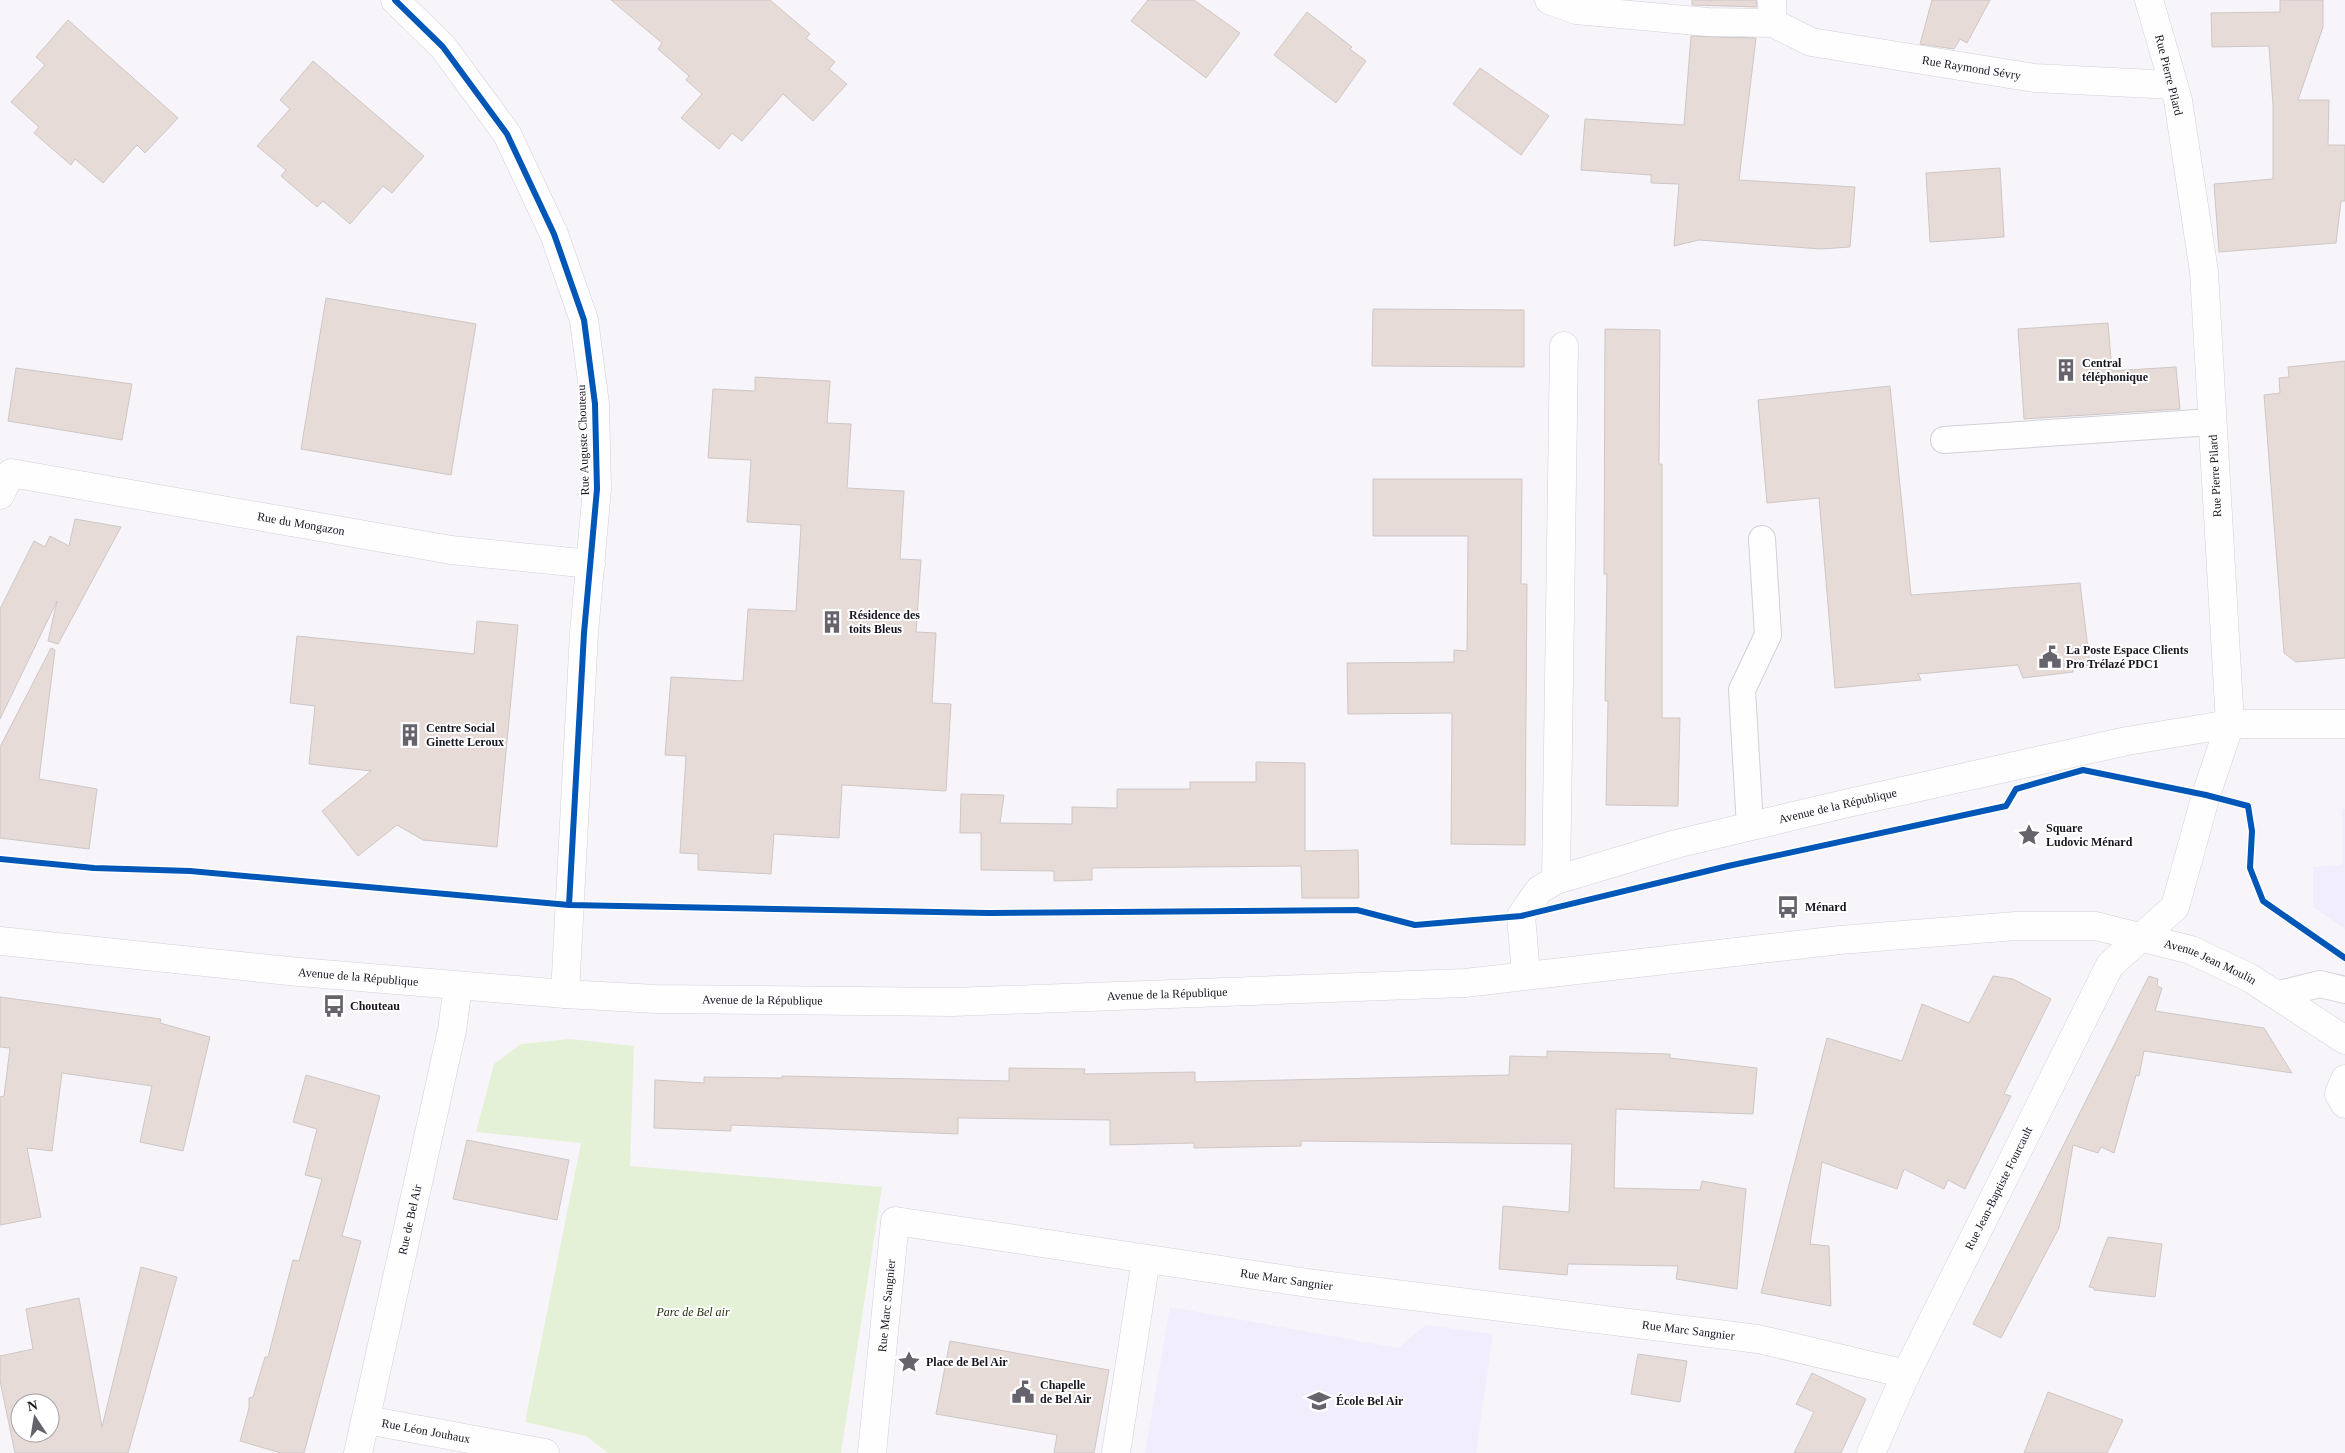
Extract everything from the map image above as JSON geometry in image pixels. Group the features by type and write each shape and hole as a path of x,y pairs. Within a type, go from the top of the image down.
{"street":[{"name":"Rue Auguste Chouteau","path":"395,0 444,47 507,134 554,234 584,320 595,404 597,489 584,633 565,994"},
{"name":"Rue Raymond Sévry","path":"1548,0 1576,10 1708,22 1773,12 1810,42 2034,78 2173,84"},
{"name":"Rue Pierre Pilard","path":"2143,936 2175,907 2206,795 2230,724 2204,272 2178,100 2149,0"},
{"path":"1556,880 1564,346"},
{"name":"Rue du Mongazon","path":"4,480 451,550 548,562 591,564"},
{"name":"Avenue de la République","path":"1526,974 1521,916 1539,890 1556,880 1676,844 2083,750 2230,724 2345,724"},
{"name":"Avenue de la République","path":"0,941 299,972 565,994 656,999 952,1002 1465,982 1840,940 2016,926 2096,926 2143,936"},
{"name":"Avenue Jean Moulin","path":"2143,936 2190,950 2250,978 2345,1040"},
{"name":"Rue Jean-Baptiste Fourcault","path":"1870,1453 1906,1374 2094,994 2110,964 2143,936"},
{"name":"Rue de Bel Air","path":"358,1453 367,1420 452,1030 458,986"},
{"path":"2345,1079 2340,1094 2345,1104"},
{"name":"Rue Marc Sangnier","path":"872,1453 895,1221 1315,1284 1758,1339 1906,1374"},
{"path":"1116,1453 1146,1259"},
{"name":"Rue Léon Jouhaux","path":"367,1420 545,1453"}],"lane":[{"path":"1944,440 2212,422"},
{"path":"1750,826 1742,690 1768,635 1762,540"},
{"path":"2275,995 2320,984 2345,990"}],"shaded area":[{"path":"2342,809 2345,809 2345,929 2313,907 2313,867 2342,865"},
{"name":"École Bel Air","path":"1170,1307 1398,1348 1426,1325 1493,1334 1476,1453 1145,1453"}],"green space":[{"name":"Parc de Bel air","path":"570,1039 634,1046 630,1166 882,1187 841,1453 608,1453 586,1436 525,1422 581,1143 476,1132 494,1064 521,1044"}],"building":[{"path":"611,0 770,0 810,34 806,38 835,62 829,69 847,84 813,121 783,94 742,141 732,133 719,149 681,118 702,94 686,80 689,76 658,49 662,43"},
{"path":"1148,0 1194,0 1240,33 1206,78 1131,21"},
{"path":"1692,0 1756,0 1757,7 1692,5"},
{"path":"1932,0 1990,0 1967,43 1960,39 1954,49 1920,44"},
{"path":"2280,0 2323,0 2323,27 2298,100 2329,100 2328,145 2345,145 2345,201 2341,201 2336,243 2219,252 2214,184 2273,179 2273,106 2269,46 2212,47 2211,13 2280,12"},
{"path":"1307,12 1352,47 1350,49 1366,61 1336,103 1274,55"},
{"path":"68,20 178,118 145,153 137,145 103,183 75,159 71,165 34,133 39,127 11,102 45,65 36,57"},
{"path":"1691,36 1756,38 1739,180 1855,187 1850,247 1821,249 1699,240 1674,246 1679,184 1651,183 1651,175 1581,170 1585,119 1684,125"},
{"path":"313,61 424,156 392,193 383,186 350,224 323,201 317,207 281,176 286,170 257,146 290,109 280,100"},
{"path":"1480,68 1549,116 1521,155 1453,104"},
{"path":"2000,168 2004,237 1930,242 1926,173"},
{"path":"326,298 476,324 451,475 301,449"},
{"path":"1373,309 1524,310 1524,367 1372,366"},
{"name":"Central téléphonique","path":"2108,323 2112,371 2176,367 2180,409 2024,419 2018,329"},
{"path":"1605,329 1660,330 1659,464 1662,464 1662,718 1680,718 1678,806 1606,805 1608,701 1605,701 1607,574 1604,574"},
{"path":"2345,361 2345,658 2296,662 2284,653 2264,395 2280,393 2279,378 2289,377 2288,367"},
{"path":"16,368 132,384 122,440 8,421"},
{"name":"Résidence des toits Bleus","path":"755,377 830,381 827,423 851,424 847,488 904,491 900,559 921,560 916,632 936,633 932,703 951,704 946,791 842,785 839,838 774,834 771,874 698,870 698,854 680,853 686,756 665,755 671,677 743,681 748,609 796,611 801,525 747,522 751,460 708,458 713,389 755,391"},
{"path":"1890,386 1911,595 2080,583 2090,665 2073,667 2073,672 2023,678 2018,665 1918,674 1921,680 1835,688 1819,498 1767,503 1758,400"},
{"path":"1373,479 1522,479 1521,584 1527,584 1525,845 1451,844 1452,713 1348,714 1347,663 1454,662 1454,650 1467,651 1468,536 1373,536"},
{"path":"75,519 121,527 58,644 48,641 57,601 0,719 0,609 34,541 45,547 50,536 69,546"},
{"name":"Centre Social Ginette Leroux","path":"477,621 518,625 497,847 423,840 397,825 358,856 322,811 371,771 309,764 315,706 290,703 297,636 474,654"},
{"path":"51,648 55,650 39,779 97,789 89,849 0,838 0,747"},
{"path":"1256,762 1305,763 1305,851 1358,850 1359,898 1302,898 1301,866 1092,868 1092,880 1054,881 1054,871 981,870 981,833 960,833 961,794 1004,795 1000,823 1072,824 1072,807 1117,808 1117,789 1190,789 1190,782 1256,782"},
{"path":"1993,976 2013,979 2051,999 2004,1094 2011,1096 1965,1189 1948,1180 1944,1189 1904,1169 1897,1189 1822,1162 1810,1244 1829,1246 1831,1306 1761,1293 1827,1038 1902,1061 1922,1004 1969,1023"},
{"path":"2149,976 2158,979 2157,986 2162,988 2155,1011 2264,1028 2292,1073 2144,1051 2139,1076 2136,1075 2114,1153 2101,1147 2098,1153 2073,1145 2059,1228 2001,1338 1973,1324"},
{"path":"0,997 161,1019 160,1023 210,1037 183,1151 140,1142 152,1086 62,1073 52,1151 27,1148 41,1217 0,1225 0,1097 4,1096 10,1048 0,1047"},
{"path":"1547,1051 1670,1054 1670,1058 1757,1068 1753,1114 1616,1109 1614,1188 1700,1190 1702,1181 1746,1189 1737,1289 1676,1279 1678,1266 1568,1264 1567,1275 1499,1269 1503,1206 1569,1212 1572,1144 1301,1141 1301,1146 1194,1148 1194,1143 1110,1145 1110,1120 958,1118 958,1134 731,1125 731,1131 654,1128 655,1080 704,1083 704,1077 782,1078 782,1076 1009,1081 1009,1068 1085,1069 1084,1074 1195,1072 1195,1082 1509,1075 1510,1056 1547,1057"},
{"path":"306,1075 380,1096 342,1236 361,1241 304,1453 281,1453 240,1441 249,1408 249,1398 253,1397 265,1357 268,1357 293,1260 299,1261 322,1179 305,1175 317,1129 293,1122"},
{"path":"467,1140 569,1160 557,1220 453,1199"},
{"path":"2108,1237 2162,1244 2155,1297 2094,1290 2094,1288 2089,1287"},
{"path":"141,1267 177,1277 128,1453 15,1453 13,1443 60,1443 60,1393 10,1393 10,1429 0,1381 0,1356 33,1349 26,1309 79,1298 102,1427"},
{"name":"Chapelle de Bel Air","path":"950,1341 1109,1370 1094,1453 1054,1453 1057,1435 936,1414"},
{"path":"1638,1354 1687,1361 1680,1402 1631,1394"},
{"path":"1812,1373 1866,1399 1841,1453 1794,1453 1814,1412 1796,1404"},
{"path":"2048,1392 2123,1420 2107,1453 2024,1453"}],"cycle path":[{"path":"395,0 443,47 507,134 554,234 584,320 595,404 597,489 584,633 569,905"},
{"path":"0,859 94,868 190,871 569,905 989,913 1357,910 1415,925 1521,916 1728,866 2006,806 2016,789 2083,770 2206,795 2248,806 2252,831 2250,868 2263,901 2345,958"}],"place":[{"name":"Central téléphonique","path":"2066,370"},
{"name":"Résidence des toits Bleus","path":"832,622"},
{"name":"La Poste Espace Clients Pro Trélazé PDC1","path":"2050,657"},
{"name":"Centre Social Ginette Leroux","path":"410,735"},
{"name":"Square Ludovic Ménard","path":"2029,835"},
{"name":"Ménard","path":"1788,907"},
{"name":"Chouteau","path":"334,1006"},
{"name":"Place de Bel Air","path":"909,1362"},
{"name":"Chapelle de Bel Air","path":"1023,1392"},
{"name":"École Bel Air","path":"1319,1401"}]}
